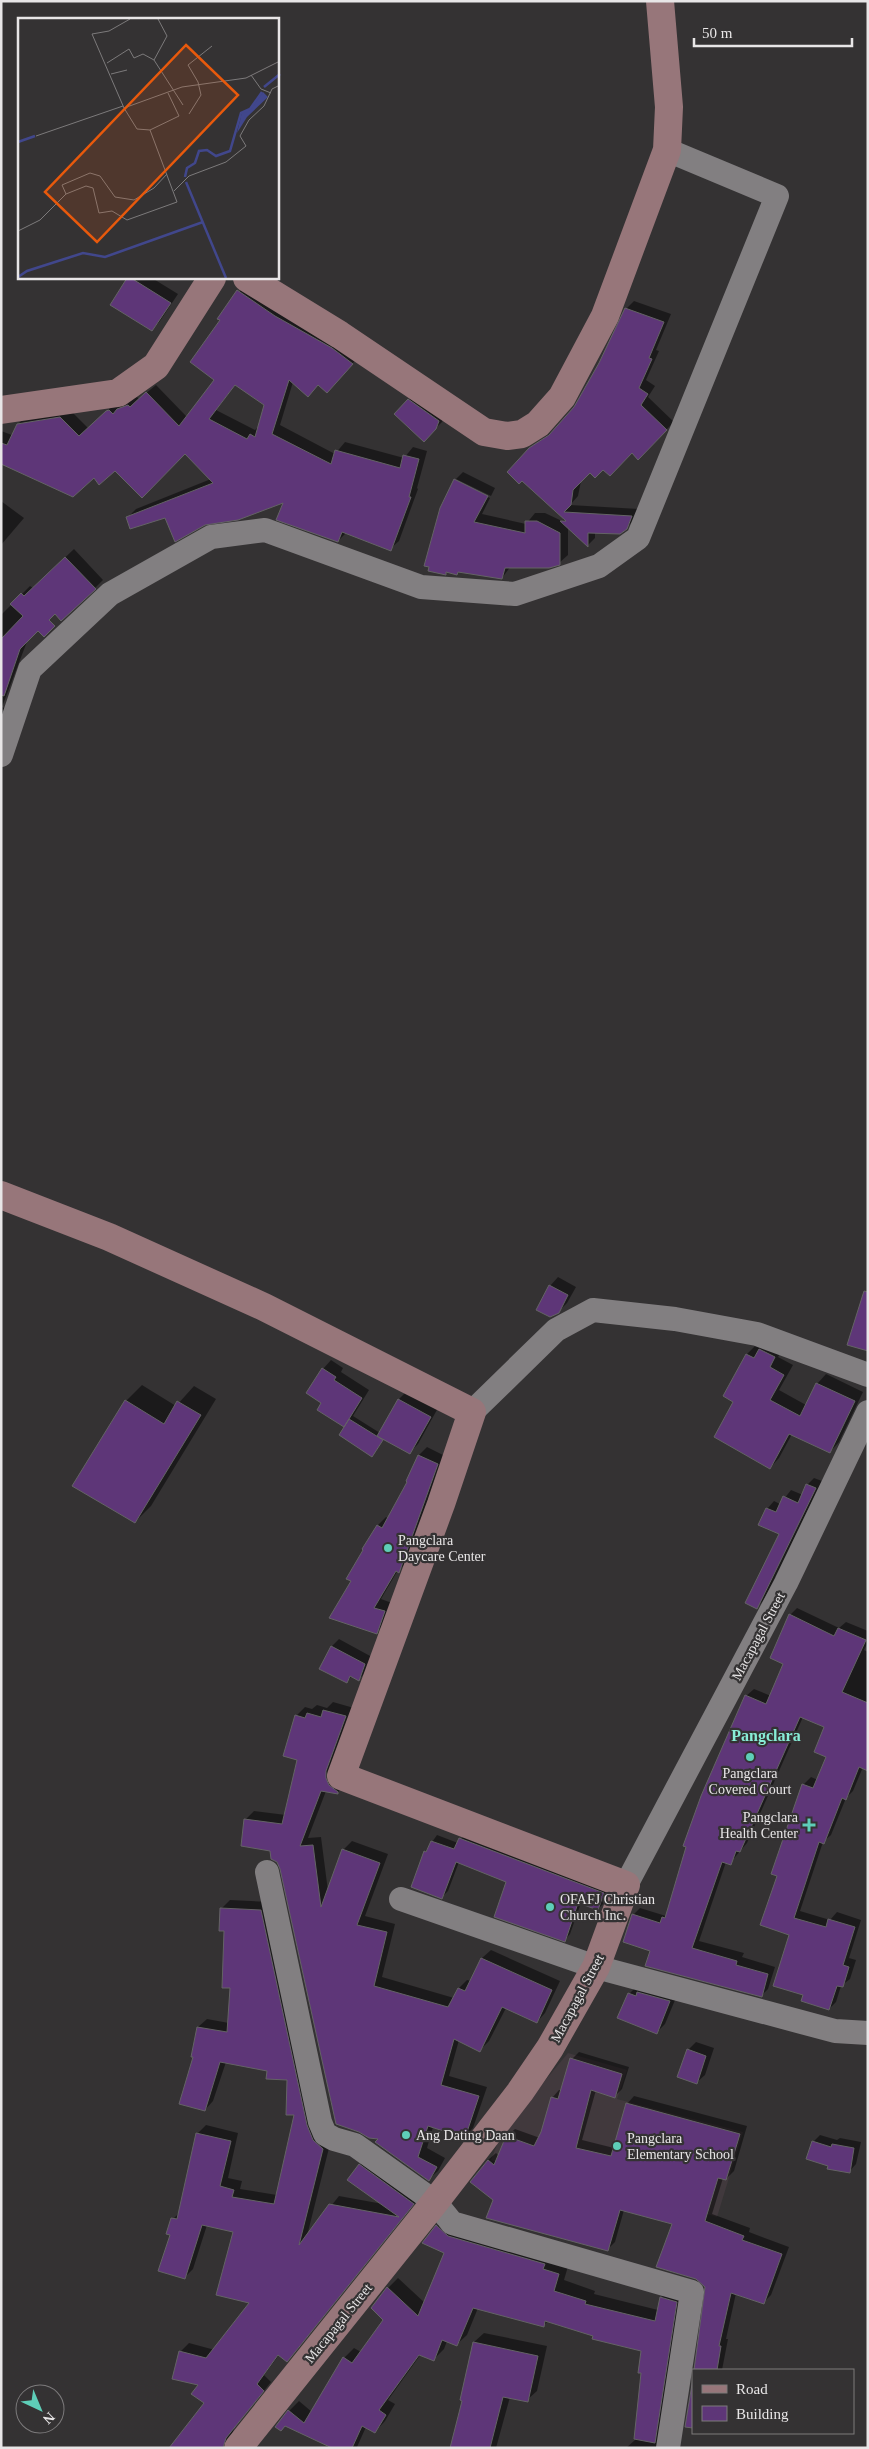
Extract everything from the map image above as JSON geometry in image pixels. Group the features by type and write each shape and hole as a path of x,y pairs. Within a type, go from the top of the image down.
{"street":[{"path":"249,279 340,335 484,432 507,436 522,434 538,424 562,397 605,316 667,150 669,107 660,1"},
{"path":"1,755 30,669 110,594 212,537 265,530 421,586 514,594 599,566 638,538 777,196 667,150"},
{"path":"1,410 118,393 156,366 211,279"},
{"path":"1,1195 109,1237 256,1304 472,1412"},
{"path":"626,1885 341,1776 472,1412 556,1330 593,1310 675,1319 757,1334 868,1374"},
{"name":"Macapagal Street","path":"238,2448 435,2202 526,2084 550,2048 596,1967 626,1885 786,1583 868,1412"},
{"path":"267,1872 320,2122 325,2134 334,2140 355,2145 435,2202 452,2223 692,2292 668,2448"},
{"path":"401,1899 596,1967 835,2031 868,2033"}],"shaded area":[{"name":"Pangclara Elementary School","path":"568,2053 627,2070 617,2099 743,2132 717,2217 629,2190 566,2186 491,2160 502,2132"}],"building":[{"path":"126,279 133,279 171,303 152,331 110,305"},
{"path":"237,290 275,316 332,348 353,364 327,393 318,385 308,397 289,380 272,434 331,464 335,450 400,468 403,455 419,459 409,497 411,497 391,551 342,532 338,542 276,520 283,503 238,520 205,525 175,542 165,518 130,529 126,517 213,483 185,454 142,498 115,471 99,485 94,478 73,497 1,464 1,443 7,445 17,424 60,417 79,436 106,411 109,410 113,414 117,409 128,405 130,407 146,392 179,426 214,380 190,362 220,320 217,319","holes":["235,385 264,405 255,437 250,434 247,439 209,419"]},
{"path":"625,308 664,322 649,358 652,359 639,388 648,394 641,405 667,430 638,460 632,453 610,476 603,470 595,478 590,473 573,490 571,505 564,512 632,516 627,529 620,534 588,533 588,547 560,521 566,521 522,481 519,484 507,472 529,448 549,435 574,407 599,363"},
{"path":"408,399 439,421 436,429 424,442 394,414"},
{"path":"454,479 488,496 474,522 525,533 525,521 537,521 560,533 560,565 549,568 505,568 502,579 458,572 457,575 446,572 446,575 428,571 429,567 424,566 440,508"},
{"path":"65,557 96,589 61,621 55,614 49,620 55,626 44,637 38,631 20,649 4,696 1,695 1,639 23,616 10,604 21,593 24,596"},
{"path":"549,1285 568,1295 559,1313 550,1317 536,1310"},
{"path":"864,1291 868,1292 868,1351 847,1345"},
{"path":"759,1349 775,1357 770,1367 784,1375 770,1400 800,1416 816,1383 855,1401 830,1453 789,1434 770,1469 714,1437 733,1402 723,1396 746,1354 754,1358"},
{"path":"322,1368 336,1377 334,1380 362,1398 344,1427 317,1410 321,1403 306,1393"},
{"path":"398,1399 431,1417 410,1454 377,1436"},
{"path":"125,1400 164,1424 177,1401 201,1415 135,1523 72,1486"},
{"path":"349,1419 383,1440 372,1457 339,1435"},
{"path":"418,1455 438,1464 399,1573 396,1571 374,1608 385,1611 377,1634 329,1618 351,1581 346,1579 362,1549 377,1525 382,1528 407,1482"},
{"path":"806,1484 816,1488 757,1609 745,1603 779,1534 758,1525 766,1508 776,1512 783,1496 798,1503"},
{"path":"789,1614 834,1636 838,1628 866,1640 842,1692 868,1703 868,1771 859,1767 846,1800 842,1798 824,1844 819,1842 794,1918 826,1927 828,1919 855,1927 843,1965 849,1967 843,1987 837,1986 829,2010 801,2001 803,1995 773,1986 789,1935 760,1925 777,1876 771,1874 802,1784 813,1788 826,1757 814,1752 824,1727 800,1717 740,1852 736,1851 731,1865 722,1862 692,1948 737,1961 736,1965 768,1974 762,1997 645,1966 650,1951 623,1942 632,1914 660,1923 662,1917 665,1918 686,1847 683,1846 701,1796 745,1695 766,1704 783,1664 770,1658"},
{"path":"331,1646 365,1664 359,1681 350,1676 347,1683 319,1669"},
{"path":"323,1710 346,1716 326,1771 329,1785 338,1794 321,1791 300,1846 313,1845 321,1907 342,1849 380,1863 357,1925 387,1932 374,1986 448,2007 458,1988 465,1991 481,1958 552,1990 537,2023 502,2007 480,2052 454,2039 441,2085 479,2096 465,2138 428,2126 418,2157 437,2167 429,2181 375,2142 378,2139 369,2138 359,2132 336,2124 280,1869 277,1862 271,1859 270,1851 241,1846 244,1819 282,1824 297,1760 283,1756 295,1715 305,1718 307,1713 321,1717"},
{"path":"459,1838 604,1893 598,1910 578,1903 565,1942 494,1917 506,1882 456,1862 442,1899 411,1887 424,1851 426,1852 431,1841 454,1849"},
{"path":"220,1908 261,1910 307,2125 313,2140 323,2149 299,2245 329,2204 399,2217 347,2180 359,2164 414,2204 287,2362 278,2355 257,2384 264,2391 226,2438 223,2448 169,2448 204,2403 191,2394 198,2385 172,2379 179,2351 206,2358 249,2303 216,2295 233,2232 202,2225 185,2279 158,2271 170,2235 166,2234 171,2218 177,2219 196,2133 231,2141 220,2186 234,2190 232,2197 274,2204 294,2115 286,2115 287,2080 266,2079 267,2071 220,2062 205,2111 179,2104 193,2057 191,2057 197,2027 227,2032 230,1988 222,1988 224,1931 219,1931"},
{"path":"637,1992 670,2001 657,2034 617,2018 628,1993 636,1996"},
{"path":"687,2049 706,2056 697,2084 677,2077"},
{"path":"570,2058 622,2074 615,2098 591,2090 576,2148 611,2156 626,2103 740,2134 726,2180 718,2178 705,2221 744,2236 742,2240 782,2254 764,2304 731,2293 719,2346 721,2346 717,2369 694,2369 705,2287 696,2279 656,2267 672,2224 620,2210 608,2251 486,2218 493,2200 470,2182 488,2160 494,2165 506,2136 534,2146 541,2132 551,2097 558,2099"},
{"path":"812,2141 831,2147 832,2144 854,2148 850,2173 827,2169 828,2166 806,2159"},
{"path":"436,2225 448,2236 545,2264 543,2269 559,2274 554,2291 586,2301 585,2304 655,2321 660,2297 677,2302 655,2443 634,2439 641,2373 638,2373 641,2351 592,2339 593,2336 545,2321 544,2327 473,2308 457,2346 442,2340 434,2361 419,2355 379,2410 386,2415 375,2433 362,2426 352,2448 332,2448 285,2426 281,2431 275,2427 288,2410 304,2423 343,2357 352,2363 383,2320 371,2308 387,2287 418,2316 444,2253 422,2243"},
{"path":"473,2342 538,2356 528,2402 503,2397 490,2448 450,2448 462,2401 460,2400"},
{"path":"692,2384 692,2428 685,2427"}],"place":[{"name":"Pangclara Daycare Center","path":"388,1548"},
{"name":"Pangclara Covered Court","path":"750,1757"},
{"name":"Pangclara Health Center","path":"809,1825"},
{"name":"OFAFJ Christian Church Inc.","path":"550,1907"},
{"name":"Ang Dating Daan","path":"406,2135"},
{"name":"Pangclara Elementary School","path":"617,2146"}],"district":[{"name":"Pangclara","path":"766,1735"}]}
